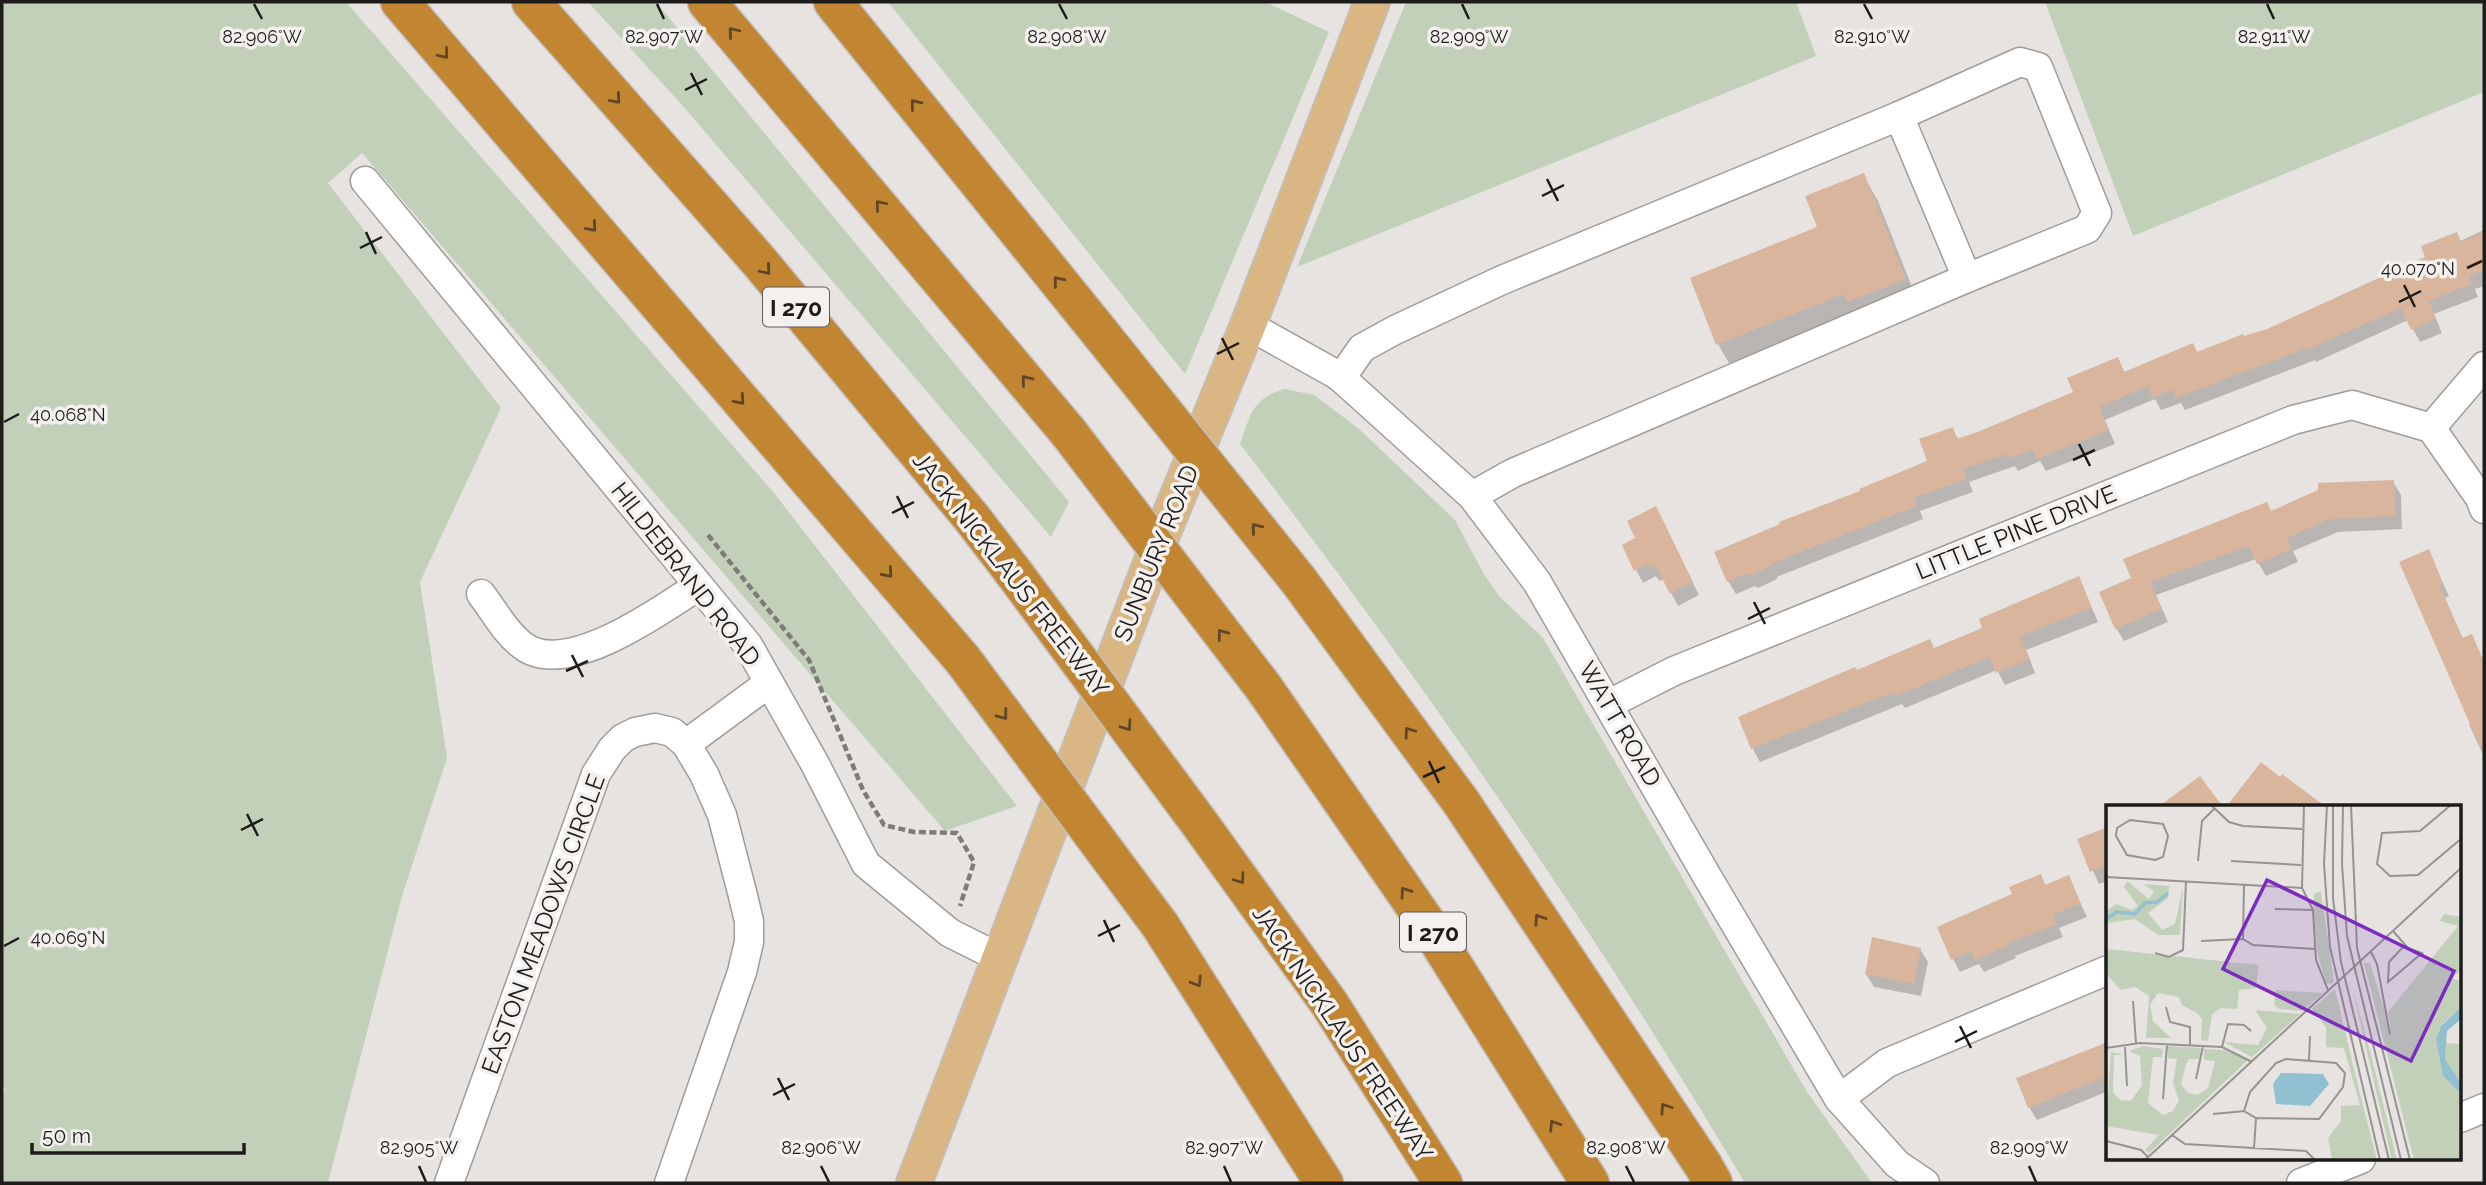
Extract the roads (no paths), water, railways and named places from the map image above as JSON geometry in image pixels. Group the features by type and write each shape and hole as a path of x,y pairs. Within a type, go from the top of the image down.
{"highway":[{"path":"400,2 962,660 1160,925 1324,1183"},
{"name":"JACK NICKLAUS FREEWAY","path":"531,2 758,261 1014,573 1329,1003 1443,1183"},
{"name":"I 270","path":"707,2 1069,433 1264,688 1430,928 1590,1183"},
{"path":"833,2 1299,581 1461,802 1696,1153 1713,1183"}],"main road":[{"name":"SUNBURY ROAD","path":"914,1183 1159,542 1248,325 1372,2"}],"street":[{"path":"1341,378 1362,348 1502,280 1899,116 2020,62 2038,67 2097,213 2087,229 1513,473 1472,496"},
{"path":"1899,116 1967,278"},
{"name":"HILDEBRAND ROAD","path":"365,181 748,645 815,764 866,864 950,933 1000,958"},
{"name":"WATT ROAD","path":"1248,325 1341,378 1472,496 1537,582 1839,1099 1897,1164 1925,1183"},
{"path":"2484,366 2431,428 2480,498 2484,509"},
{"name":"LITTLE PINE DRIVE","path":"1609,704 1674,671 2292,420 2352,405 2431,428"},
{"path":"481,594 507,630 524,647 552,656 575,653 595,645 644,620 698,586"},
{"path":"669,1183 743,972 749,942 748,921 722,815 704,774 686,744 769,683"},
{"name":"EASTON MEADOWS CIRCLE","path":"449,1183 596,774 612,749 623,738 635,732 654,729 672,732 686,744"},
{"path":"1839,1099 1887,1063 2106,971"},
{"path":"2462,1117 2484,1108"},
{"path":"2301,1183 2358,1160"}]}
